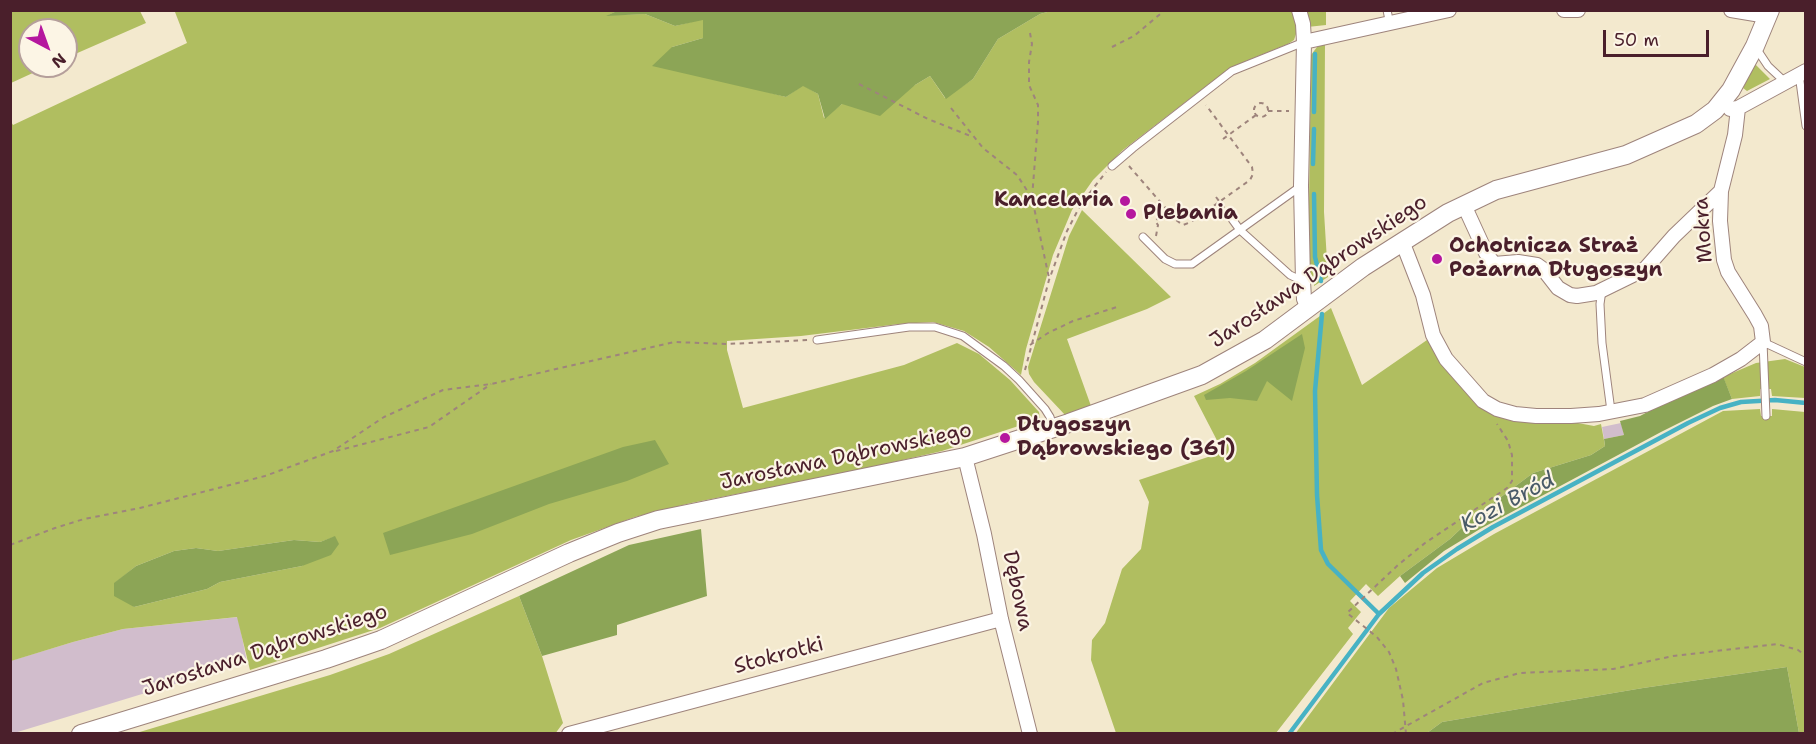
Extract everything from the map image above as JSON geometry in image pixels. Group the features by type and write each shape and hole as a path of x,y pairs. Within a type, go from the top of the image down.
{"street":[{"path":"1299,10 1304,42 1301,186 1303,281 1304,299 1308,309"},
{"path":"1304,42 1390,25 1449,10"},
{"path":"1564,10 1578,10"},
{"path":"1731,10 1768,13"},
{"name":"Jarosława Dąbrowskiego","path":"81,734 305,666 381,640 569,553 658,520 965,457 1202,375 1265,340 1363,267 1464,205 1496,190 1626,155 1696,124 1715,110 1731,90 1755,46 1768,13"},
{"path":"1715,110 1738,108 1802,73"},
{"name":"Mokra","path":"1738,108 1735,135 1721,191 1720,221 1724,260 1728,272 1761,326 1763,342"},
{"path":"1464,205 1486,254 1494,264 1518,262 1537,265 1558,288 1570,295 1587,295 1645,269 1668,242 1721,191"},
{"path":"1402,241 1423,295 1433,335 1446,359 1483,400 1497,409 1526,415 1570,416 1645,405 1713,375 1741,359 1763,342"},
{"name":"Dębowa","path":"965,457 984,534 1001,619 1030,734"},
{"name":"Stokrotki","path":"568,734 1001,619"}],"lane":[{"path":"1387,10 1390,25"},
{"path":"1112,166 1232,71 1304,42"},
{"path":"1755,46 1768,66 1785,82"},
{"path":"1802,73 1806,126"},
{"path":"1143,237 1165,259 1184,266 1199,261 1301,186"},
{"path":"1232,219 1240,230 1290,275 1303,281"},
{"path":"1602,290 1600,304 1602,344 1611,411"},
{"path":"817,340 909,327 935,327 963,336 1019,380 1046,409 1053,428"},
{"path":"1766,416 1763,342 1806,362"}],"path":[{"path":"1112,47 1134,36 1165,10"},
{"path":"1030,33 1032,44 1029,85 1038,105 1032,198 1049,280"},
{"path":"859,84 928,119 973,137"},
{"path":"1122,157 1178,223 1187,224 1250,180 1253,174 1252,167 1199,97"},
{"path":"1256,115 1254,110 1258,104 1264,104 1268,111"},
{"path":"951,108 983,148 1017,175 1032,198"},
{"path":"1268,111 1303,111"},
{"path":"1256,115 1263,117 1268,111"},
{"path":"1223,139 1256,115"},
{"path":"1027,378 1025,368 1030,345 1049,280 1067,231 1092,188 1112,166"},
{"path":"1153,194 1157,191"},
{"path":"1216,197 1224,207"},
{"path":"1155,220 1167,210"},
{"path":"1030,345 1073,321 1117,307"},
{"path":"333,451 384,417 443,390 491,384 674,342 727,344 817,340"},
{"path":"10,546 84,519 140,508 265,476 333,451 429,427 491,384"},
{"path":"1406,734 1404,700 1389,652 1377,637 1347,613 1425,543 1500,495 1512,481 1512,455 1508,441 1483,400"},
{"path":"1392,734 1483,683 1520,673 1613,669 1673,656 1777,644 1798,650 1806,656"}],"shaded area":[{"path":"1621,423 1624,435 1604,439 1602,427"},
{"path":"238,617 247,662 11,734 10,661 123,629"}],"green space":[{"path":"619,10 609,15 645,14 675,26 703,19 703,38 672,47 756,89 786,97 803,85 818,94 824,118 842,104 915,85 930,76 945,98 973,79 998,39 1040,14 1051,11 1326,11 1326,25 1298,28 1294,40 1288,44 1246,61 1218,77 1123,150 1093,180 1072,210 1053,255 1026,349 1021,375 989,347 964,331 933,322 801,336 727,341 727,350 743,408 904,365 957,343 979,354 1010,380 1039,412 1040,419 942,451 691,503 635,517 571,540 380,628 250,670 237,617 123,629 11,661 10,120 13,125 187,43 175,12","holes":["334,537 302,566 220,582 207,589 134,607 115,583 136,566 174,551 196,548 218,551 294,540 320,542"]},
{"path":"619,10 1051,11 1040,14 998,39 973,79 946,99 930,76 915,85 880,116 842,104 825,119 818,94 803,86 786,97 652,66 672,47 703,38 703,20 675,26 645,14 606,16"},
{"path":"10,11 140,11 146,23 78,53 78,18 18,18 18,78 22,78 11,83"},
{"path":"1325,44 1324,212 1328,277 1314,286 1314,277 1308,276 1311,55 1317,47"},
{"path":"1755,64 1770,79 1747,91 1743,88"},
{"path":"1082,210 1171,297 1147,309 1067,339 1091,406 1066,416 1034,382 1028,367 1069,236"},
{"path":"1331,308 1362,385 1427,340 1437,356 1485,410 1544,420 1594,426 1601,424 1605,446 1591,455 1533,473 1469,521 1450,539 1400,576 1378,596 1366,584 1350,601 1361,612 1348,628 1353,634 1276,733 1116,733 1091,660 1092,640 1105,623 1122,569 1141,549 1149,502 1139,480 1223,452 1194,396 1220,384 1255,363"},
{"path":"1302,334 1305,348 1292,401 1267,381 1257,401 1230,398 1206,400 1204,395 1246,371"},
{"path":"1785,359 1805,367 1805,398 1772,396 1771,389 1760,389 1760,396 1732,399 1723,377 1756,363"},
{"path":"1723,376 1732,399 1661,432 1480,529 1444,551 1405,583 1400,576 1533,473 1591,455 1605,446 1604,439 1624,435 1620,421 1640,416"},
{"path":"1760,409 1761,416 1772,416 1772,409 1805,412 1805,733 1799,733 1787,667 1643,688 1442,722 1427,733 1295,734 1389,608 1437,568 1494,534 1723,411"},
{"path":"655,440 669,464 627,481 549,504 472,534 390,555 383,533 623,447"},
{"path":"701,529 707,596 617,625 617,635 542,656 519,596 629,545"},
{"path":"335,536 339,544 331,555 302,566 220,582 207,589 134,607 114,596 114,583 136,566 174,551 196,548 218,551 294,540 320,542"},
{"path":"519,596 542,656 563,723 555,734 133,734 330,675 389,654"},
{"path":"1787,667 1799,733 1427,733 1442,722 1643,688"}],"waterway":[{"path":"1314,112 1315,54"},
{"path":"1313,164 1314,129"},
{"path":"1314,194 1315,257 1321,281"},
{"path":"1322,314 1315,391 1317,495 1321,550 1328,564 1379,614"},
{"name":"Kozi Bród","path":"1289,734 1379,614 1423,573 1457,549 1493,527 1720,408 1741,402 1775,400 1806,403"}],"place":[{"name":"Kancelaria","path":"1125,201"},
{"name":"Plebania","path":"1131,214"},
{"name":"Ochotnicza Straż Pożarna Długoszyn","path":"1437,259"},
{"name":"Długoszyn Dąbrowskiego (361)","path":"1005,438"}]}
